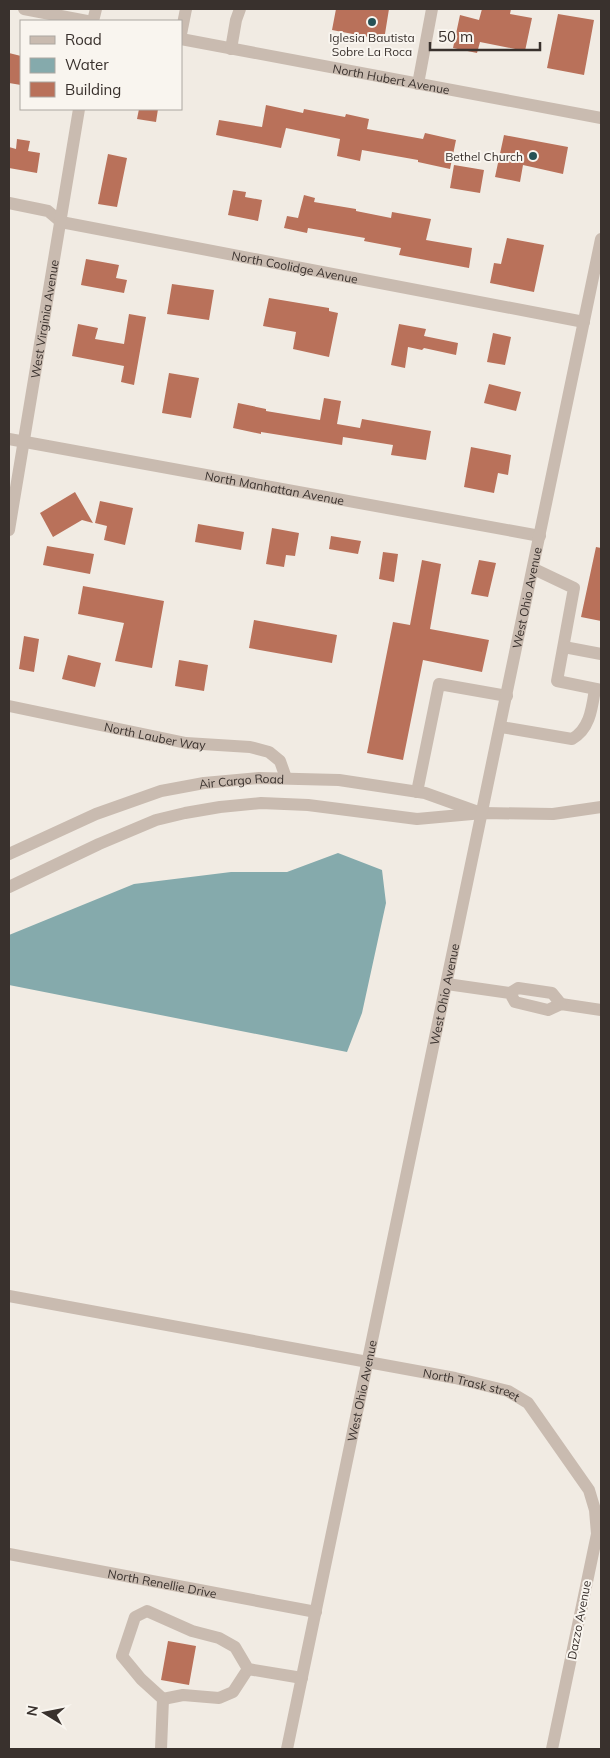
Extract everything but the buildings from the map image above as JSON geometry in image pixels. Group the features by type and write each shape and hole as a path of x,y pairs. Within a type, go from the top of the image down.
{"street":[{"path":"24,9 82,20"},
{"path":"182,29 186,9"},
{"path":"231,48 240,9"},
{"path":"418,84 432,9"},
{"name":"North Hubert Avenue","path":"182,39 601,118"},
{"name":"West Virginia Avenue","path":"9,530 79,110"},
{"name":"North Coolidge Avenue","path":"9,203 48,211 61,222 584,322"},
{"name":"West Ohio Avenue","path":"287,1749 534,569 601,238"},
{"name":"North Manhattan Avenue","path":"9,439 540,536"},
{"path":"500,727 572,740 581,734 586,726 598,690 557,681 574,588 534,569"},
{"path":"564,647 601,654"},
{"path":"417,792 439,684 507,696"},
{"name":"North Lauber Way","path":"9,706 186,742 250,747 269,752 280,761 286,778"},
{"name":"Air Cargo Road","path":"9,854 96,814 161,791 204,783 258,778 339,780 425,793 482,813"},
{"name":"Air Cargo Road","path":"9,887 99,844 156,820 220,807 262,804 308,805 417,819 482,813 553,814 601,808"},
{"path":"447,984 510,993 515,1002 548,1010 561,1004 601,1010"},
{"name":"North Trask street","path":"9,1296 368,1361 508,1391 528,1403 589,1490"},
{"name":"Dazzo Avenue","path":"552,1749 597,1534 595,1510 589,1490"},
{"name":"North Renellie Drive","path":"9,1554 316,1612"},
{"path":"163,1699 141,1679 122,1656 135,1617 147,1611 192,1631 219,1638 235,1647 248,1669 302,1678"},
{"path":"163,1699 183,1695 219,1698 233,1692 248,1669"},
{"path":"161,1749 163,1699"}],"water":[{"path":"338,853 382,870 386,903 362,1013 347,1052 9,985 9,935 134,884 231,872 287,872"}],"place":[{"name":"Iglesia Bautista Sobre La Roca","path":"372,22"},
{"name":"Bethel Church","path":"533,156"}]}
